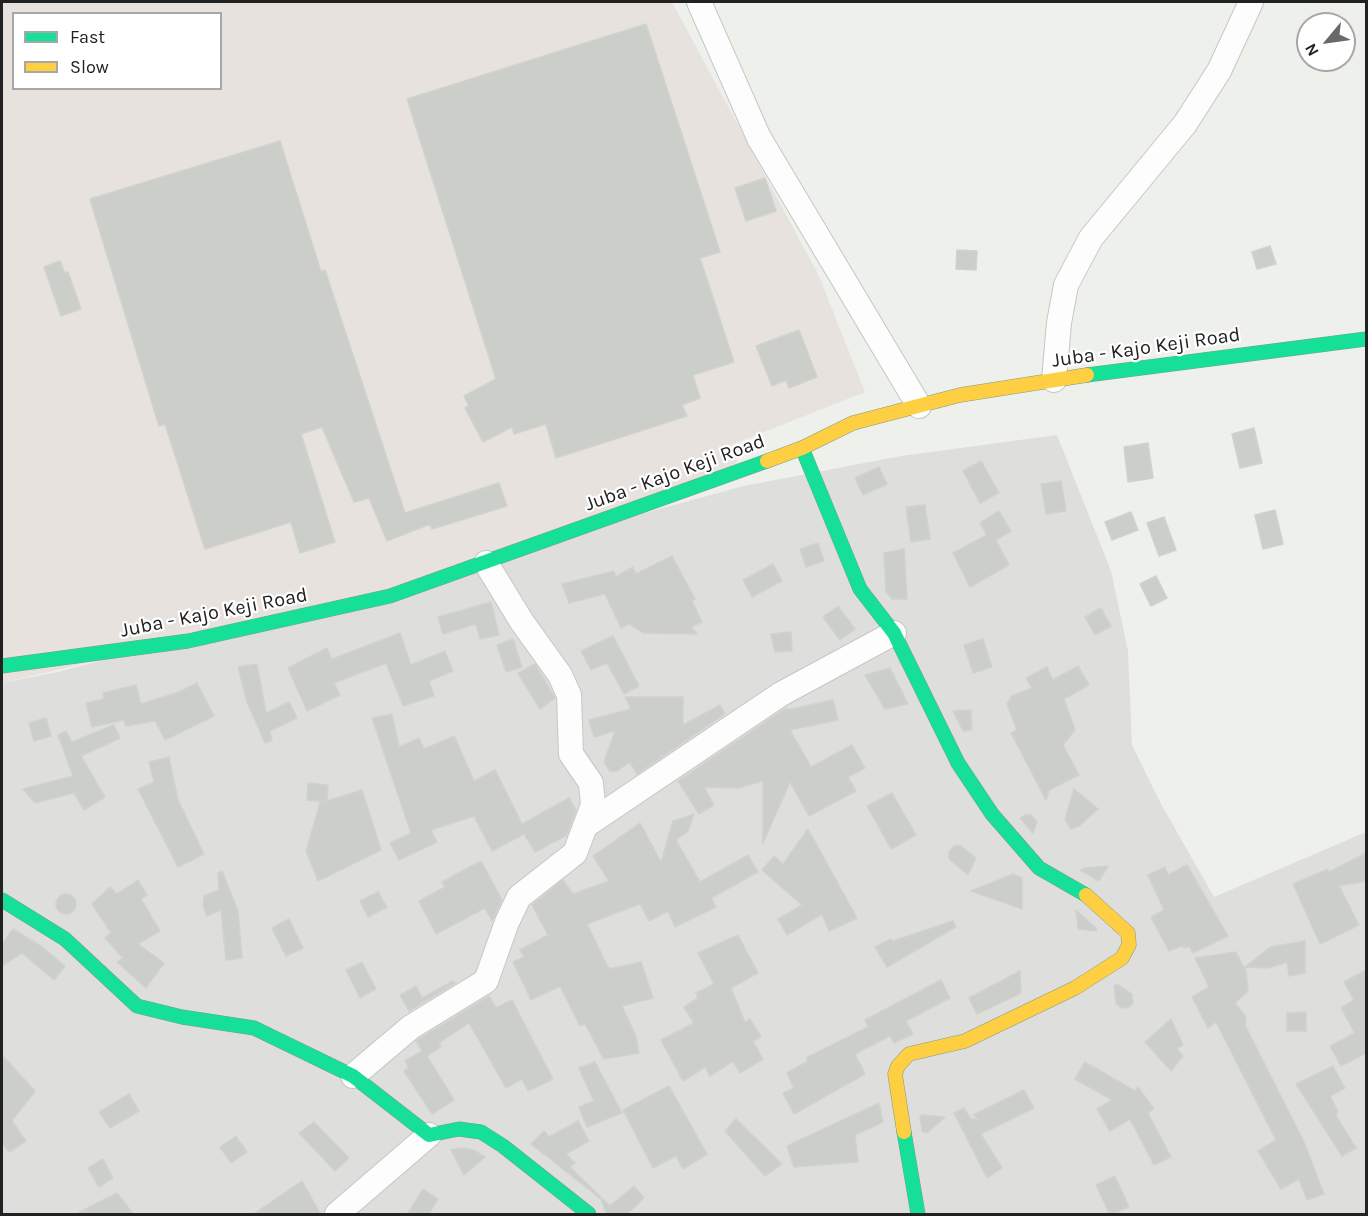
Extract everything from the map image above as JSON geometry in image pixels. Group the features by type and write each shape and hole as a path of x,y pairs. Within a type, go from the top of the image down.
{"street":[{"path":"699,2 759,138 919,406"},
{"path":"1054,380 1065,285 1091,238 1185,124 1219,71 1251,2"},
{"name":"Juba - Kajo Keji Road","path":"2,666 188,641 390,596 802,448 853,423 960,395 1152,365 1366,339"},
{"path":"802,448 860,588 894,633 958,763 992,814 1039,868 1092,898 1128,933 1129,945 1122,958 1075,988 1020,1017 965,1041 909,1054 898,1065 897,1089 918,1215"},
{"path":"353,1076 411,1027 486,981 507,922 519,897 575,853 588,824 593,805 591,783 571,754 569,695 560,675 522,622 486,563"},
{"path":"588,824 780,694 894,633"},
{"path":"2,900 65,939 137,1006 182,1017 254,1028 353,1076 429,1135"},
{"path":"337,1215 429,1135 459,1129 481,1132 503,1146 589,1215"}],"shaded area":[{"path":"2,2 672,2 819,276 865,392 731,445 740,471 504,564 2,683"},
{"path":"1057,435 1111,571 1128,651 1132,745 1160,802 1214,897 1366,832 1366,1214 2,1214 2,683 62,671 744,486 901,456"}],"building":[{"path":"646,24 720,252 700,258 734,362 693,375 700,398 682,405 687,416 556,458 546,424 514,434 512,427 483,442 465,408 469,406 464,396 496,379 407,99"},
{"path":"280,141 321,272 325,270 405,513 499,483 507,506 432,529 430,524 387,541 369,498 354,502 322,427 301,434 335,542 300,553 291,522 205,549 165,424 159,426 90,199"},
{"path":"765,178 776,211 746,221 735,188"},
{"path":"1270,246 1276,264 1257,269 1252,252"},
{"path":"957,250 977,251 976,270 956,269"},
{"path":"60,261 65,273 68,272 81,309 61,316 44,267"},
{"path":"799,330 817,377 789,388 786,380 772,386 756,346"},
{"path":"1254,428 1262,463 1240,468 1232,434"},
{"path":"1148,443 1153,478 1128,482 1124,447"},
{"path":"981,461 999,493 980,503 963,471"},
{"path":"879,467 887,484 863,495 855,478"},
{"path":"1061,481 1066,511 1046,514 1041,484"},
{"path":"925,505 930,539 911,542 906,507"},
{"path":"1275,510 1283,544 1263,549 1255,515"},
{"path":"999,511 1011,531 996,540 1009,565 970,587 953,553 987,535 980,523"},
{"path":"1131,512 1138,530 1112,540 1105,522"},
{"path":"1164,517 1176,550 1159,556 1147,523"},
{"path":"818,543 824,561 806,567 800,549"},
{"path":"904,549 907,599 892,599 886,592 884,553"},
{"path":"672,556 695,599 692,601 702,622 691,627 697,634 644,633 629,624 621,628 605,594 569,603 562,584 614,571 616,577 633,567 636,574"},
{"path":"773,564 782,581 752,597 743,580"},
{"path":"1156,576 1167,598 1151,606 1140,584"},
{"path":"491,602 499,635 480,639 476,624 443,634 438,617"},
{"path":"838,606 855,629 840,640 823,617"},
{"path":"1101,608 1111,626 1095,635 1085,617"},
{"path":"791,632 792,651 775,652 771,634"},
{"path":"400,633 411,665 445,651 453,671 429,681 434,696 403,706 386,663 334,683 340,695 307,711 288,668 327,648 332,659"},
{"path":"613,636 639,686 624,694 607,663 591,670 581,651"},
{"path":"513,639 522,667 506,672 497,645"},
{"path":"983,639 992,667 973,673 964,645"},
{"path":"257,664 266,713 289,702 297,718 270,731 272,740 265,743 247,702 238,667"},
{"path":"535,664 555,698 540,709 518,673"},
{"path":"1078,666 1089,685 1064,699 1075,730 1063,745 1079,775 1049,790 1046,800 1011,733 1017,730 1007,704 1012,696 1032,688 1026,678 1047,667 1053,680"},
{"path":"890,668 908,704 885,709 865,675"},
{"path":"197,683 214,716 165,740 155,721 126,726 124,720 92,727 86,703 104,699 103,693 136,685 141,704 179,692"},
{"path":"625,697 683,697 683,725 720,705 725,714 637,774 630,762 617,771 610,771 604,762 615,731 594,737 589,720 631,709"},
{"path":"833,700 838,720 790,730 811,767 852,745 865,768 848,777 856,791 809,816 790,782 763,843 763,781 738,788 704,787 714,805 699,814 678,781 786,708 787,710"},
{"path":"971,710 972,730 963,731 953,711"},
{"path":"392,714 399,747 419,738 424,749 454,736 474,781 495,770 522,824 569,798 576,810 567,835 535,852 524,834 492,851 474,816 431,830 437,842 399,860 390,843 411,833 372,718"},
{"path":"46,718 51,736 34,741 29,723"},
{"path":"114,725 120,738 81,756 105,797 84,810 74,793 35,803 23,789 73,776 58,735 66,731 72,742"},
{"path":"169,757 178,800 204,854 178,867 138,789 154,782 149,762"},
{"path":"308,783 328,785 327,801 362,790 381,850 318,881 306,851 320,803 326,802 307,800"},
{"path":"1074,789 1098,809 1079,826 1071,829 1065,819"},
{"path":"892,793 916,835 891,849 867,806"},
{"path":"694,814 688,831 676,840 700,882 748,855 758,872 711,898 716,907 675,927 668,911 649,921 640,904 587,924 609,969 641,962 653,998 622,1006 636,1036 639,1053 604,1059 585,1024 580,1026 560,986 531,1000 513,962 524,957 520,950 548,935 532,905 563,880 573,894 609,881 593,856 640,823 661,862 673,821"},
{"path":"1031,815 1037,822 1033,833 1020,818"},
{"path":"808,829 857,918 829,931 822,914 787,935 778,919 802,905 762,870 774,856 783,864"},
{"path":"954,846 961,846 976,858 968,875 949,859 949,852"},
{"path":"1366,853 1366,881 1339,886 1359,925 1320,944 1293,884 1328,869 1329,872"},
{"path":"481,861 502,900 492,921 485,908 436,934 419,901 445,887 442,882"},
{"path":"1187,865 1228,936 1193,953 1189,946 1184,948 1184,945 1169,951 1151,917 1164,910 1148,875 1165,867 1168,875"},
{"path":"1108,866 1099,881 1080,870 1085,868"},
{"path":"222,871 238,911 242,958 226,960 221,910 207,916 203,906 204,896 219,890 218,873"},
{"path":"1013,874 1022,878 1022,909 971,891"},
{"path":"138,880 147,895 141,899 160,931 138,944 164,963 146,988 117,962 123,958 105,938 111,933 92,904 110,887 117,894"},
{"path":"378,892 387,907 368,917 360,901"},
{"path":"66,894 73,897 76,904 73,911 66,914 59,911 56,904 59,897"},
{"path":"1076,910 1095,927 1097,931 1078,929"},
{"path":"289,919 303,948 286,956 272,928"},
{"path":"953,921 956,927 887,967 875,947 891,939 893,941"},
{"path":"13,929 41,946 65,966 54,980 22,953 2,966 2,944"},
{"path":"738,935 758,973 731,988 745,1022 750,1019 761,1037 753,1041 763,1059 740,1073 733,1061 710,1076 705,1067 683,1081 661,1040 694,1023 684,1007 698,998 696,993 714,984 698,953"},
{"path":"1305,941 1305,973 1289,976 1287,962 1268,968 1245,967 1270,947"},
{"path":"1236,952 1246,971 1248,991 1235,1003 1246,1017 1245,1025 1304,1142 1324,1194 1307,1200 1299,1179 1281,1189 1258,1151 1276,1140 1216,1022 1208,1028 1192,997 1209,987 1195,958"},
{"path":"362,962 376,989 360,998 346,970"},
{"path":"1366,970 1366,1053 1341,1066 1330,1046 1355,1033 1341,1008 1354,1000 1344,982"},
{"path":"1020,971 1021,993 977,1014 969,998"},
{"path":"941,980 950,998 906,1021 913,1034 894,1043 890,1036 855,1054 865,1074 794,1114 783,1093 794,1088 787,1073 808,1061 806,1058 868,1027 865,1020"},
{"path":"453,981 455,983 409,1011 400,995 416,986 422,998"},
{"path":"1117,984 1132,994 1133,1003 1129,1007 1121,1008 1116,1003 1114,986"},
{"path":"489,996 496,1008 512,1000 553,1079 528,1091 522,1079 506,1088 469,1023 439,1043 441,1047 427,1056 454,1100 432,1114 404,1071 409,1068 405,1061 422,1051 416,1041"},
{"path":"1306,1012 1306,1031 1287,1031 1287,1013"},
{"path":"1171,1019 1183,1045 1177,1049 1183,1056 1171,1071 1145,1042"},
{"path":"2,1055 35,1091 12,1121 26,1141 9,1152 2,1142"},
{"path":"595,1062 622,1113 587,1127 579,1107 594,1101 579,1068"},
{"path":"1085,1062 1135,1091 1138,1087 1154,1109 1148,1113 1171,1157 1154,1165 1130,1119 1110,1131 1097,1109 1112,1100 1075,1079"},
{"path":"1333,1066 1345,1088 1330,1096 1338,1112 1335,1114 1356,1148 1342,1156 1296,1084"},
{"path":"669,1086 707,1154 683,1169 676,1156 653,1168 623,1110"},
{"path":"1024,1090 1034,1108 981,1134 1002,1168 987,1178 954,1113 964,1108 971,1119 978,1119 973,1115"},
{"path":"129,1094 139,1111 110,1128 99,1112"},
{"path":"879,1103 883,1122 855,1135 858,1162 794,1167 787,1146"},
{"path":"922,1115 945,1117 927,1133 922,1131 920,1117"},
{"path":"736,1119 782,1164 765,1176 725,1131"},
{"path":"578,1121 589,1141 566,1154 575,1163 570,1167 610,1206 634,1186 644,1198 626,1215 607,1215 601,1199 531,1144 544,1131 549,1137"},
{"path":"314,1122 349,1158 335,1171 299,1133"},
{"path":"236,1136 247,1152 231,1163 220,1147"},
{"path":"460,1148 474,1150 485,1157 464,1175 451,1150"},
{"path":"103,1159 113,1178 99,1187 88,1168"},
{"path":"1115,1176 1129,1207 1110,1215 1096,1185"},
{"path":"302,1181 321,1215 252,1215"},
{"path":"423,1189 438,1199 428,1215 407,1215"},
{"path":"117,1193 134,1215 74,1215"}],"traffic: fast":[{"path":"1087,375 1366,339"},
{"path":"802,448 860,589 894,633 958,763 992,814 1039,868 1086,895"},
{"path":"2,666 188,641 390,596 767,461"},
{"path":"2,900 65,939 137,1006 182,1017 254,1028 353,1076 429,1135 459,1129 481,1132 503,1146 589,1214"},
{"path":"904,1132 918,1214"}],"traffic: slow":[{"path":"767,461 802,448 853,423 960,395 1087,375"},
{"path":"904,1132 895,1074 898,1066 909,1054 965,1041 1075,988 1122,958 1129,945 1128,933 1086,895"}]}
